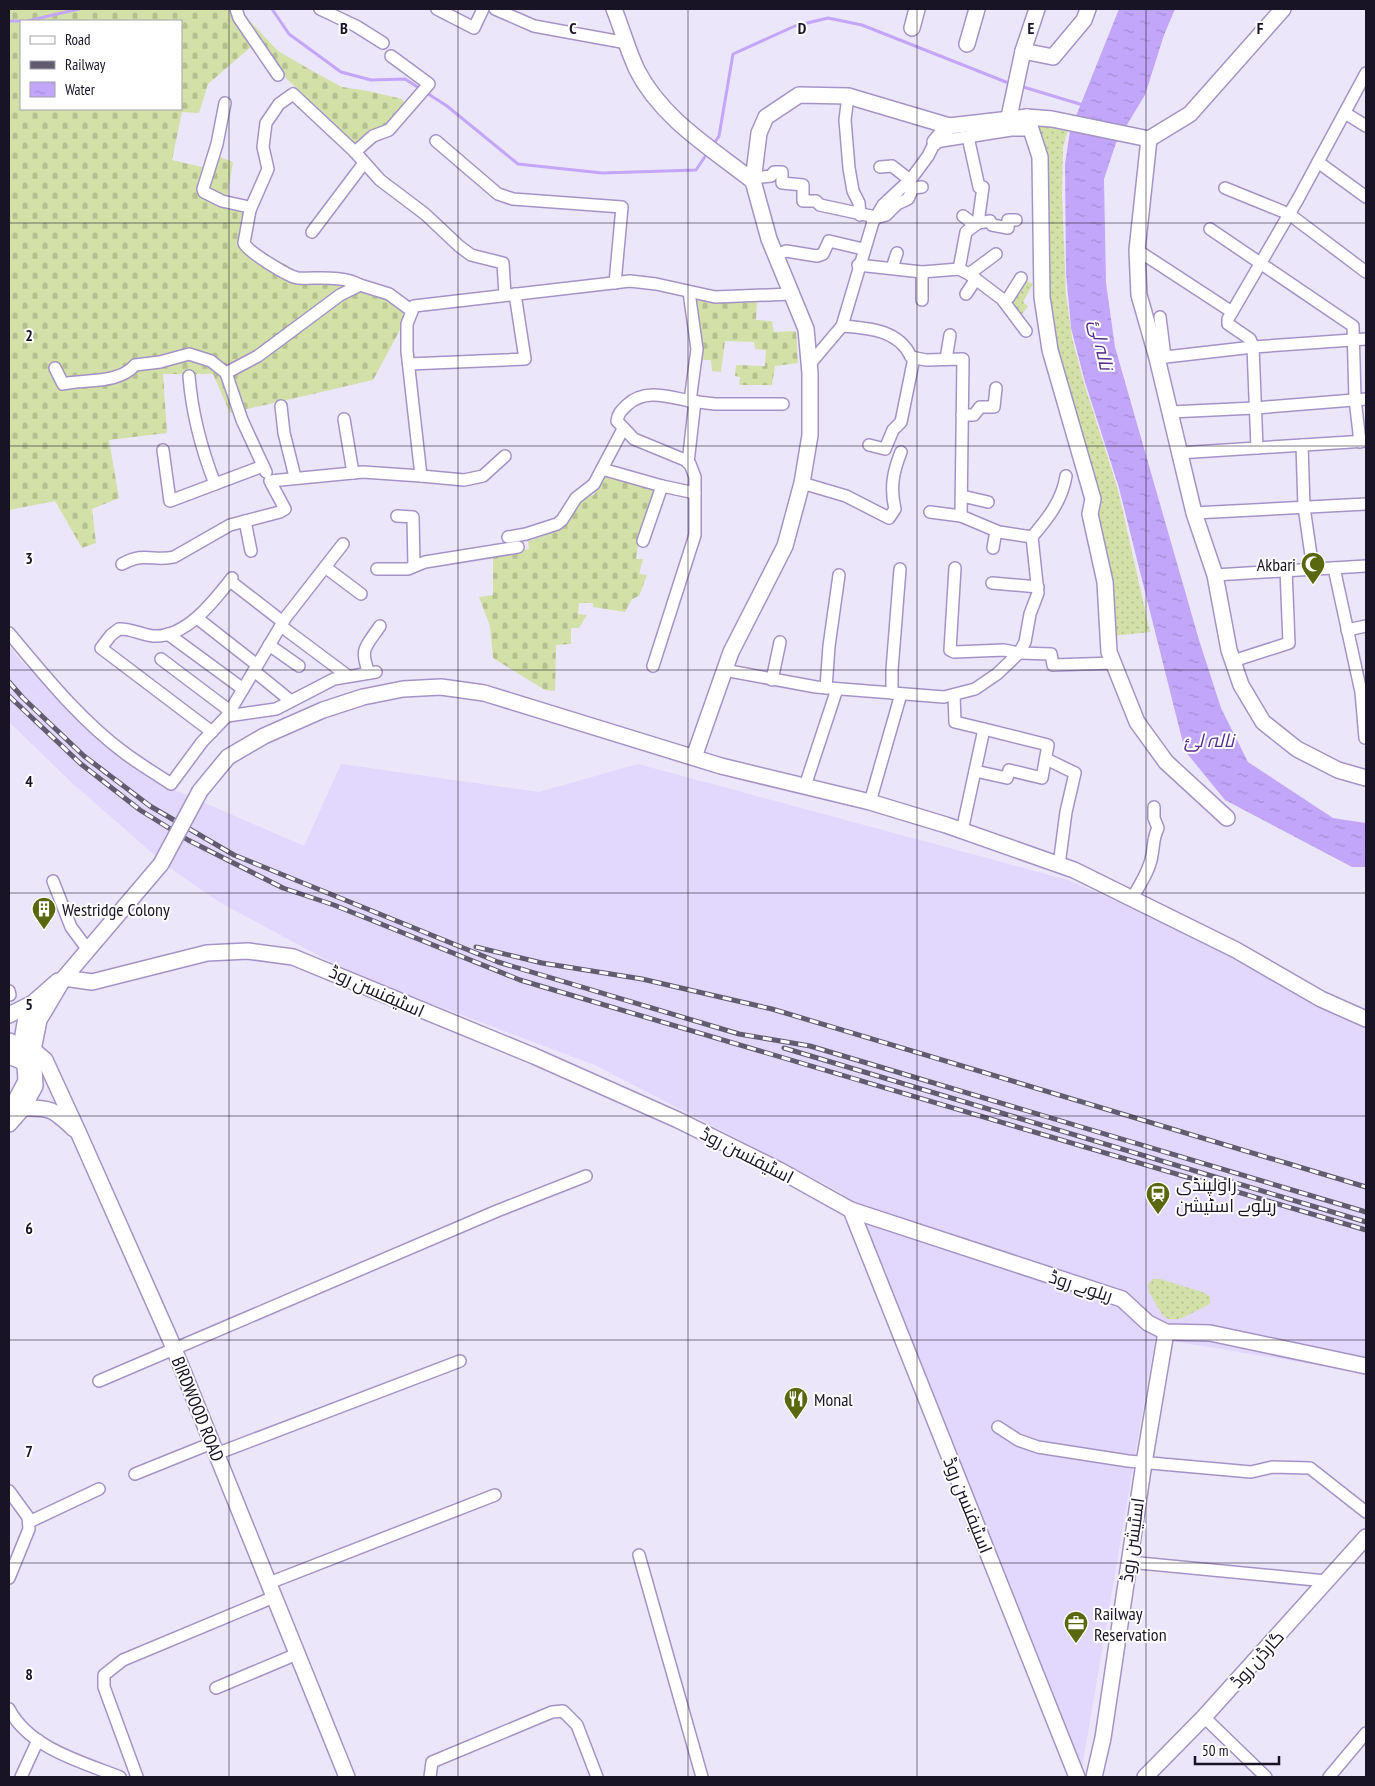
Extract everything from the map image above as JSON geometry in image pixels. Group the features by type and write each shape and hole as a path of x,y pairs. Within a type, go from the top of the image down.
{"street":[{"path":"236,9 244,26 278,75"},
{"path":"320,9 356,26 383,43"},
{"path":"437,9 474,28 483,9"},
{"path":"495,9 534,26 627,43"},
{"path":"614,9 638,70 666,110 689,132 753,179 771,176 774,172 782,172 782,183 803,185 803,201 816,200 820,205 871,216 874,220"},
{"path":"912,28 917,9"},
{"path":"967,44 977,9"},
{"path":"1009,118 1023,56 1037,9"},
{"path":"1023,56 1053,57 1084,20 1088,9"},
{"path":"935,142 1052,119 1148,139 1190,114 1284,9"},
{"path":"356,152 373,136 389,130 427,88 428,81 391,56"},
{"path":"1257,448 1253,348 1250,339 1227,322 1318,162 1366,72"},
{"path":"409,364 525,359 503,263 471,255 380,180 356,152 298,98 291,94 271,112 266,123 263,147 268,169 250,210 244,243 255,256 297,278 320,277 350,281 389,294 412,311"},
{"path":"694,757 724,670 785,546 802,483 810,436 809,364 806,329 769,239 753,179 759,133 766,117 800,95 848,96 949,126 1009,118 1029,123"},
{"path":"848,96 845,120 849,168 852,191 858,203 860,215"},
{"path":"226,103 203,189 208,195 234,202 250,210"},
{"path":"1345,113 1366,126"},
{"path":"1029,123 1040,157 1042,297 1050,350 1093,498 1090,514 1105,582 1109,652 1137,722 1166,762 1226,818"},
{"path":"809,364 842,326 858,265 874,220 883,205 910,180 928,156 935,142 949,126"},
{"path":"968,137 979,187 982,187 976,224"},
{"path":"1148,139 1137,250 1139,295 1161,358"},
{"path":"436,141 498,194 513,199 622,208 615,282"},
{"path":"1318,162 1366,198"},
{"path":"312,232 364,163"},
{"path":"880,167 892,166 910,180"},
{"path":"874,220 886,215 897,204 908,199 913,188 922,186"},
{"path":"1225,188 1289,214 1366,272"},
{"path":"963,216 976,224"},
{"path":"966,294 968,274 966,232 976,224 990,221 992,226 1008,228 1008,220 1016,220"},
{"path":"1178,453 1363,442 1361,399 1353,340 1353,326 1210,229"},
{"path":"776,255 786,250 818,256 823,254 829,241 863,249"},
{"path":"1137,250 1232,312"},
{"path":"892,268 897,253"},
{"path":"858,265 922,272 968,274 996,254"},
{"path":"922,272 922,300"},
{"path":"968,274 1005,306 1026,331"},
{"path":"1005,306 1021,278"},
{"path":"421,476 406,324 414,306 630,281 656,284 715,297 792,294"},
{"path":"226,373 258,356 340,294 360,285"},
{"path":"653,666 695,535 695,477 688,463 697,349 689,292"},
{"path":"1160,317 1161,358 1178,453 1194,513 1215,574 1232,661 1241,685 1263,722 1297,749 1338,770 1366,778"},
{"path":"842,326 885,333 903,344 914,358 926,360 963,358 961,516"},
{"path":"946,358 950,335"},
{"path":"1161,358 1366,339"},
{"path":"55,368 63,384 112,378 129,373 135,366 160,362 189,354 211,361 226,373 242,420 285,509 230,525 174,557 165,559 140,556 122,564"},
{"path":"870,445 884,449 893,430 901,422 914,358"},
{"path":"190,376 195,422 201,447 215,484"},
{"path":"962,415 974,415 980,407 994,407 996,388"},
{"path":"688,463 634,439 617,421 618,414 634,398 647,394 715,404 782,404"},
{"path":"1170,412 1255,408 1361,399"},
{"path":"281,406 284,433 295,477"},
{"path":"344,419 353,473"},
{"path":"508,536 526,534 556,524 562,520 576,498 594,484 623,429"},
{"path":"1302,445 1304,507 1314,569"},
{"path":"163,450 170,501 263,466"},
{"path":"802,483 846,496 889,518 894,509 892,496 893,471 901,452"},
{"path":"270,481 295,477 353,473 464,480 483,476 505,456"},
{"path":"602,469 662,486 695,492"},
{"path":"724,670 772,680 832,688 944,698 975,689 997,674 1019,653 1026,642 1030,614 1038,593 1032,537 1056,508 1061,498 1066,476"},
{"path":"643,541 662,486"},
{"path":"962,496 988,502"},
{"path":"1194,513 1366,504"},
{"path":"930,512 961,516 996,531 1032,537"},
{"path":"397,516 413,517 414,566"},
{"path":"245,521 252,551"},
{"path":"993,548 996,531"},
{"path":"9,633 51,684 84,718 126,754 172,784 228,714 282,624 343,544"},
{"path":"377,569 408,569 425,562 518,547"},
{"path":"1215,574 1366,566"},
{"path":"325,567 361,594"},
{"path":"955,568 950,650 954,652 1004,650 1019,653 1051,654 1054,666 1114,663"},
{"path":"1334,568 1347,630 1364,692 1365,738"},
{"path":"870,802 897,693 892,670 900,569"},
{"path":"1232,661 1289,643 1286,570"},
{"path":"805,786 832,688 834,600 839,576"},
{"path":"212,732 101,648 111,635 119,629 154,636 168,634 197,618 231,580 282,624 348,676"},
{"path":"992,583 1038,587"},
{"path":"197,618 256,668 291,701"},
{"path":"161,659 228,714 276,709 334,679 372,672 362,657 364,650 380,626"},
{"path":"1347,630 1366,626"},
{"path":"168,634 243,689"},
{"path":"772,680 780,642"},
{"path":"270,645 299,666"},
{"path":"9,1015 34,1003 64,978 161,864 200,792 228,757 264,736 323,710 363,697 403,688 441,687 484,693 721,766 870,802 962,831 1074,870 1133,897 1236,950 1321,999 1366,1019"},
{"path":"954,695 954,722 1048,745 1042,778 1010,770 1007,778 975,771"},
{"path":"962,831 984,730"},
{"path":"1046,760 1075,773 1066,812 1059,865"},
{"path":"1133,897 1144,878 1152,855 1152,841 1158,828 1154,818 1154,807"},
{"path":"53,881 71,927 88,950"},
{"name":"اسٹیفنسن روڈ","path":"64,978 92,982 207,953 248,951 293,957 534,1056 678,1120 781,1171 851,1210 1077,1777"},
{"path":"29,1056 39,1020 64,978"},
{"path":"9,1124 16,1111 35,1086 29,1056 26,1017 34,1003"},
{"path":"9,1056 29,1056"},
{"name":"BIRDWOOD ROAD","path":"29,1056 79,1134 174,1350 347,1777"},
{"path":"16,1111 44,1107 60,1116 79,1134"},
{"path":"99,1381 497,1211 586,1176"},
{"name":"ریلوے روڈ","path":"851,1210 1122,1299 1148,1323 1166,1332 1210,1333 1366,1366"},
{"name":"اسٹیشن روڈ","path":"1094,1777 1103,1738 1144,1463 1166,1332"},
{"path":"135,1474 460,1361"},
{"path":"998,1426 1018,1440 1038,1448 1144,1463 1251,1472 1272,1467 1310,1468 1366,1512"},
{"path":"29,1522 99,1489"},
{"path":"9,1491 28,1517 29,1522 29,1528 9,1578"},
{"path":"269,1583 496,1495"},
{"name":"گارڈن روڈ","path":"1145,1777 1204,1717 1366,1538"},
{"path":"639,1555 702,1777"},
{"path":"1129,1562 1326,1582"},
{"path":"137,1777 104,1687 104,1675 123,1660 274,1597"},
{"path":"216,1688 297,1654"},
{"path":"9,1709 38,1740 66,1756 120,1777"},
{"path":"430,1777 432,1762 552,1712 563,1711 577,1725 597,1777"},
{"path":"1204,1717 1266,1777"},
{"path":"1329,1777 1366,1733"},
{"path":"21,1777 38,1740"}],"shaded area":[{"path":"9,646 22,662 152,780 304,846 341,764 539,792 638,764 1068,880 1366,1010 1366,1373 1155,1338 1082,1768 885,1317 842,1193 595,1065 355,975 221,903 167,866 70,781 9,722"}],"green space":[{"path":"9,9 243,9 244,15 278,51 316,73 342,87 402,99 410,111 360,148 252,46 208,84 199,113 182,112 172,160 206,168 217,156 233,162 226,205 248,216 248,244 303,274 345,273 408,315 373,380 230,413 213,374 163,374 167,433 109,440 119,498 92,509 96,543 82,548 55,501 9,510"},
{"path":"1036,125 1068,130 1063,147 1062,196 1066,295 1072,338 1083,380 1118,490 1150,632 1113,636 1113,624 1053,341"},
{"path":"1022,278 1033,284 1023,302 1028,306 1019,318 1006,303"},
{"path":"694,299 757,302 756,320 772,321 774,332 796,331 798,363 775,366 772,385 739,385 740,377 735,376 736,365 765,366 766,350 755,349 754,342 725,341 721,372 712,371 711,360 696,360"},
{"path":"604,473 656,490 638,545 636,559 643,559 639,574 647,575 639,596 632,599 625,612 593,607 593,603 579,603 578,614 587,615 579,628 571,628 571,644 556,645 555,691 545,690 493,658 490,626 479,597 493,595 493,553 529,549 528,541 546,535 559,527 578,499 594,495"},
{"path":"1153,1279 1160,1279 1205,1293 1210,1297 1210,1304 1180,1319 1168,1319 1162,1314 1149,1292 1148,1284"}],"water":[{"name":"نالہ لئ","path":"1119,9 1175,9 1164,35 1145,95 1116,143 1104,179 1106,283 1115,347 1199,640 1221,708 1248,762 1333,818 1366,823 1366,867 1352,867 1225,800 1185,751 1119,488 1085,382 1071,328 1066,273 1065,164 1070,131"}],"waterway":[{"path":"31,20 79,9"},
{"path":"272,9 289,34 341,72 371,80 405,79 447,106 518,164 602,173 696,170 708,152"},
{"path":"713,145 719,136 733,54 795,26 828,18 862,25 1011,84"},
{"path":"9,21 20,21"},
{"path":"1020,86 1083,105"}],"railway":[{"path":"9,682 23,698 84,756 150,806 234,855 498,962 739,1034 810,1046 1366,1212"},
{"path":"9,696 81,764 140,810 188,840 283,888 334,905 520,980 1366,1230"},
{"path":"476,947 542,963 642,979 772,1009 1366,1187"},
{"path":"784,1048 1366,1222"}],"place":[{"name":"Akbari","path":"1313,585"},
{"name":"Westridge Colony","path":"44,930"},
{"name":"راولپنڈی ریلوے اسٹیشن","path":"1158,1215"},
{"name":"Monal","path":"796,1420"},
{"name":"Railway Reservation","path":"1076,1644"}]}
